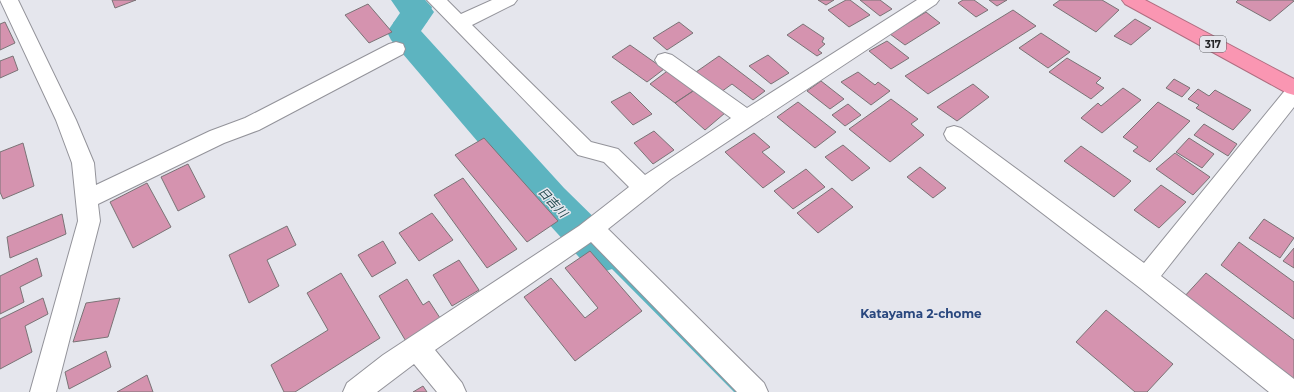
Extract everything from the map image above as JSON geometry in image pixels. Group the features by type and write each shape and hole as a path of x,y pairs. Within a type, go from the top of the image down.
{"highway":[{"name":"317","path":"1132,0 1294,88"}],"street":[{"path":"8,0 69,127 83,163 89,221 43,392"},
{"path":"436,0 585,149 611,155 644,188"},
{"path":"459,23 508,0"},
{"path":"356,392 392,364 585,234 663,173 930,0"},
{"path":"87,199 217,137 252,124 396,49"},
{"path":"665,60 747,119"},
{"path":"1148,280 1150,273 1294,93"},
{"path":"954,134 1148,280 1290,392"},
{"path":"585,234 667,305 755,392"},
{"path":"417,347 453,392"}],"water":[{"path":"393,0 425,0 432,7 427,22 412,32 572,212 602,248 745,392 734,392 608,265 439,74 402,37 393,23 405,12"}],"building":[{"path":"112,0 136,0 115,8"},
{"path":"818,0 834,0 826,5"},
{"path":"846,0 850,0 870,15 849,27 828,10"},
{"path":"860,0 880,0 892,9 880,16"},
{"path":"963,0 974,0 988,10 976,17 958,3"},
{"path":"989,0 1007,0 997,6"},
{"path":"1060,0 1102,0 1119,10 1096,32 1053,5"},
{"path":"1238,0 1294,1 1270,21 1236,2"},
{"path":"368,4 392,32 369,43 345,15"},
{"path":"1013,10 1036,26 928,94 905,76"},
{"path":"926,12 940,23 905,45 890,34"},
{"path":"1135,19 1151,28 1131,45 1114,36"},
{"path":"5,22 15,43 0,50 0,24"},
{"path":"679,22 693,33 667,50 653,38"},
{"path":"803,24 824,38 822,42 825,44 818,50 822,53 817,56 787,35"},
{"path":"1041,33 1070,52 1048,68 1019,48"},
{"path":"887,41 909,58 891,69 869,51"},
{"path":"630,45 664,69 647,82 612,57"},
{"path":"768,55 789,73 771,84 749,66"},
{"path":"13,56 18,70 0,78 0,61"},
{"path":"719,56 765,91 753,100 732,84 721,92 696,72"},
{"path":"1067,58 1101,78 1096,83 1104,88 1091,99 1049,72"},
{"path":"670,69 696,89 675,103 650,84"},
{"path":"858,72 875,85 878,82 890,91 871,105 841,82"},
{"path":"1174,79 1190,88 1182,97 1166,88"},
{"path":"821,81 844,99 830,109 807,91"},
{"path":"973,84 989,97 957,121 937,107"},
{"path":"1123,88 1141,100 1102,133 1081,118 1098,103 1101,106"},
{"path":"696,89 725,113 705,130 675,103"},
{"path":"1198,89 1209,96 1215,90 1251,110 1233,130 1196,108 1199,105 1188,99"},
{"path":"630,92 652,114 633,125 611,102"},
{"path":"891,99 918,119 911,124 924,135 890,162 849,129"},
{"path":"798,102 836,132 815,148 777,117"},
{"path":"1158,102 1190,121 1150,162 1133,151 1138,147 1123,137"},
{"path":"848,104 861,115 845,126 832,115"},
{"path":"1204,124 1237,144 1228,156 1194,135"},
{"path":"654,131 674,150 653,164 634,143"},
{"path":"754,133 770,147 762,152 785,172 763,188 725,152"},
{"path":"484,138 558,221 527,242 455,155"},
{"path":"1189,138 1214,154 1202,168 1176,152"},
{"path":"23,143 34,186 3,199 0,192 0,152"},
{"path":"843,145 870,168 852,181 825,157"},
{"path":"1081,146 1131,181 1114,197 1064,161"},
{"path":"1175,153 1210,177 1193,195 1156,169"},
{"path":"188,164 205,197 178,211 161,177"},
{"path":"920,167 946,188 933,198 907,177"},
{"path":"806,169 825,187 793,209 774,191"},
{"path":"463,178 517,249 487,268 434,195"},
{"path":"147,183 171,227 133,248 110,202"},
{"path":"1161,185 1186,202 1159,228 1134,210"},
{"path":"832,188 853,207 818,233 797,213"},
{"path":"432,213 453,240 419,261 399,233"},
{"path":"62,214 66,234 10,258 7,237"},
{"path":"1264,219 1294,238 1280,258 1249,238"},
{"path":"287,226 296,245 267,260 279,286 249,303 229,255"},
{"path":"383,241 396,263 372,277 358,255"},
{"path":"1239,242 1294,282 1294,319 1221,265"},
{"path":"1294,248 1294,268 1283,261"},
{"path":"590,251 642,311 575,361 524,297 551,278 585,318 598,308 565,268"},
{"path":"37,258 42,276 20,287 24,302 0,314 0,276"},
{"path":"459,260 479,290 452,306 433,275"},
{"path":"341,273 380,338 295,392 284,392 271,365 328,330 307,293"},
{"path":"1206,273 1294,340 1294,381 1183,298"},
{"path":"407,279 423,305 429,301 442,321 407,343 379,296"},
{"path":"43,298 48,314 25,326 32,352 0,369 0,319"},
{"path":"120,298 108,337 73,342 86,303"},
{"path":"1106,310 1173,364 1147,392 1135,392 1076,342"},
{"path":"106,351 111,367 69,389 65,372"},
{"path":"147,375 153,392 117,392"},
{"path":"423,386 427,392 413,392"}],"waterway":[{"name":"日吉川","path":"407,0 418,12 403,32 550,199 603,254"}],"district":[{"name":"Katayama 2-chome","path":"921,313"}]}
